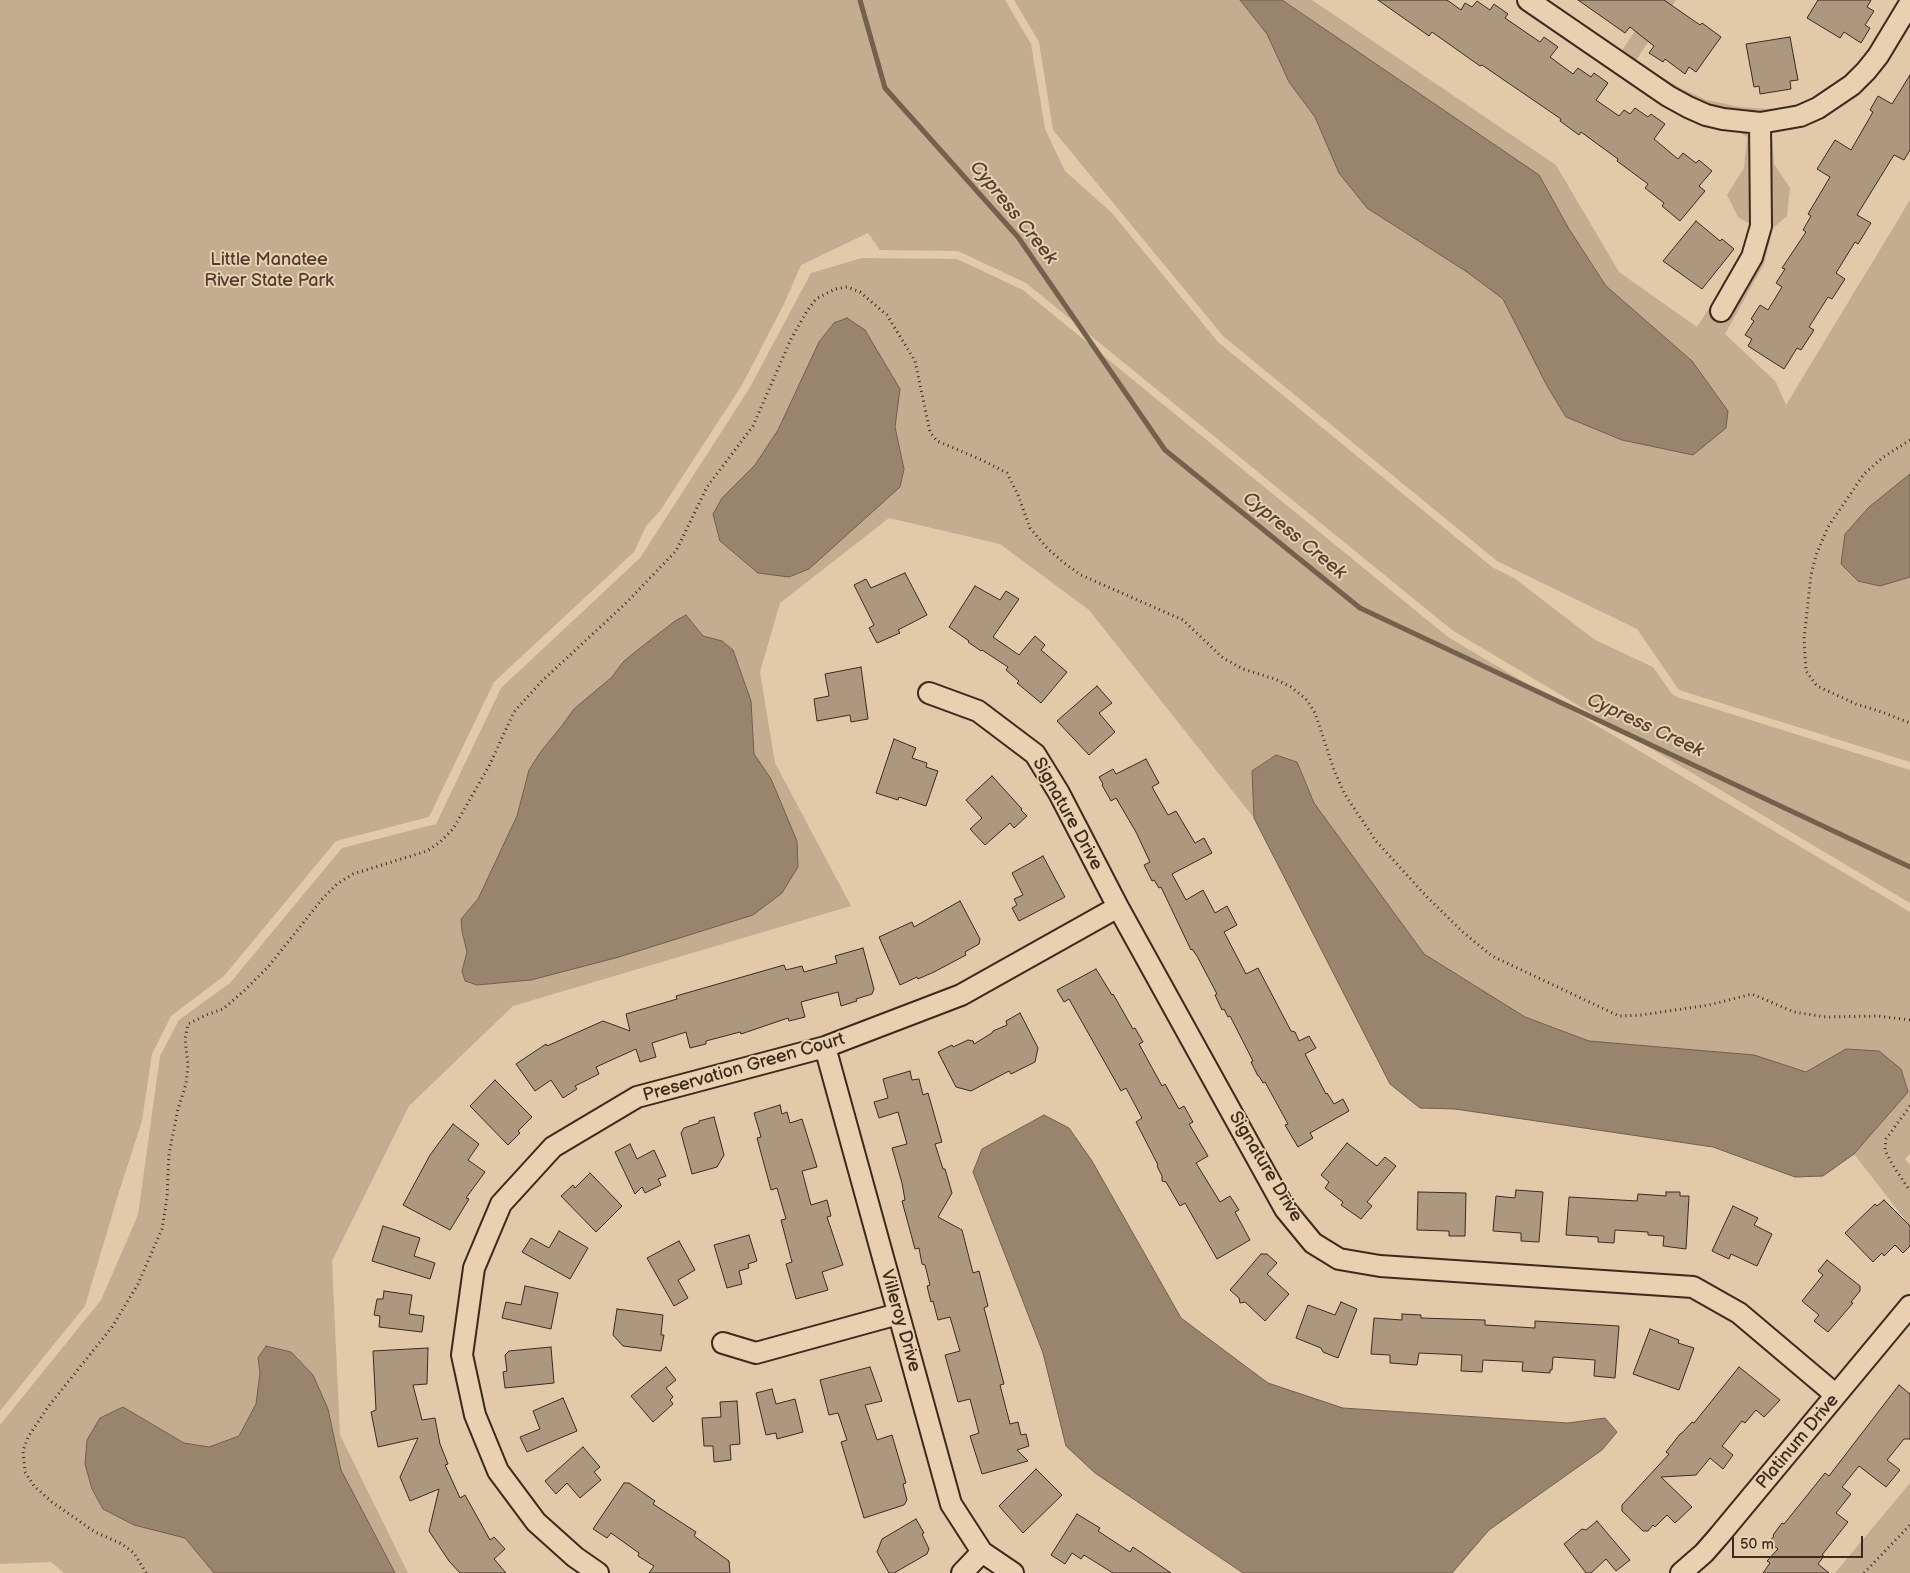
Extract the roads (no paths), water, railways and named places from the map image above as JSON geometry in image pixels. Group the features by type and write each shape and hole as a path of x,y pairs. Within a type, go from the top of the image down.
{"street":[{"path":"1528,0 1688,108 1723,119 1760,123 1806,113 1818,108 1852,86 1878,56 1910,3"},
{"path":"1721,311 1752,257 1761,226 1760,123"},
{"name":"Signature Drive","path":"929,693 978,711 1035,754 1059,793 1118,907 1285,1208 1313,1243 1339,1259 1380,1266 1693,1287 1739,1313 1836,1395"},
{"name":"Preservation Green Court","path":"598,1573 575,1557 536,1522 498,1471 475,1414 462,1355 474,1268 501,1204 552,1147 637,1097 825,1047 961,996 1118,907"},
{"name":"Villeroy Drive","path":"825,1047 951,1504 982,1552 1013,1573"},
{"name":"Platinum Drive","path":"1681,1573 1704,1553 1718,1537 1910,1306"},
{"path":"723,1343 756,1354 898,1314"},
{"path":"962,1573 982,1552"}],"waterway":[{"name":"Cypress Creek","path":"860,0 885,88 1018,237 1165,450 1360,608 1910,867"}],"park label":[{"name":"Little Manatee River State Park","path":"269,270"}]}
